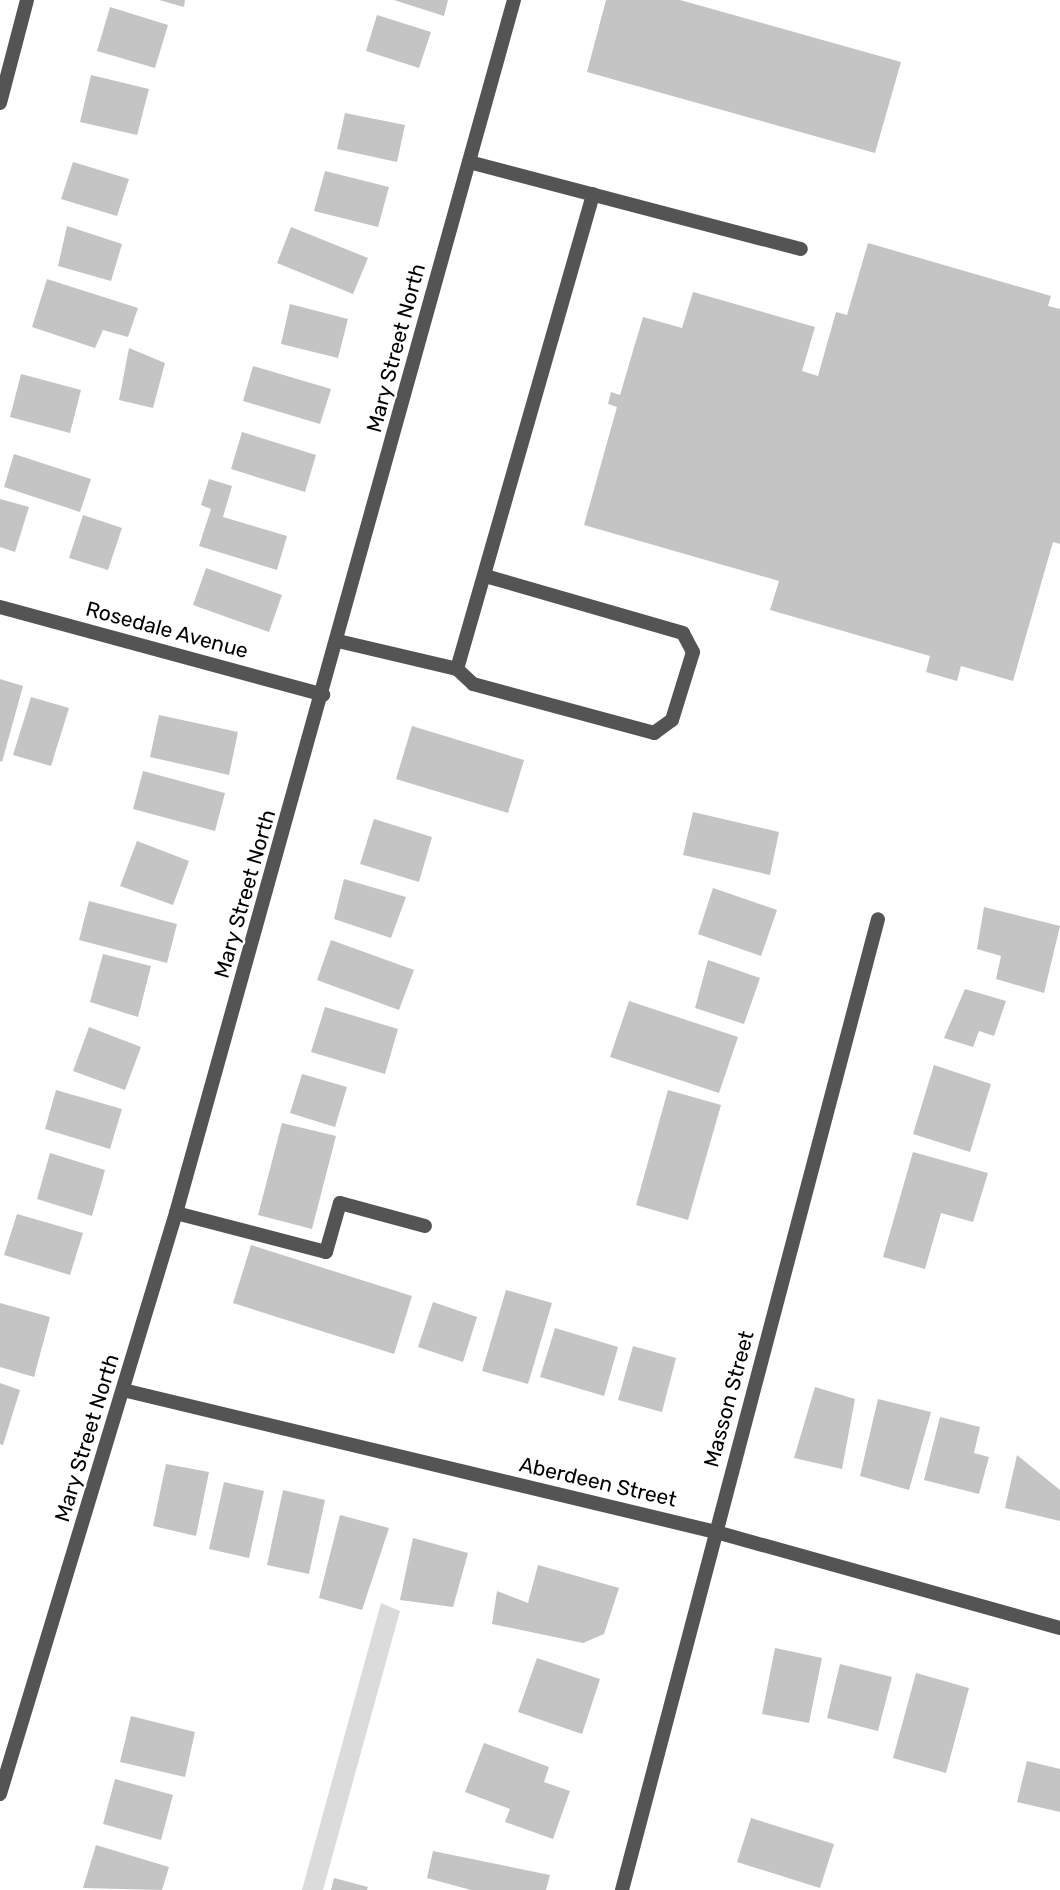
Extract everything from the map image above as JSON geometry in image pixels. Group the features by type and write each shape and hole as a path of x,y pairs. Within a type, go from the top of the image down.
{"street":[{"path":"0,103 27,0"},
{"name":"Mary Street North","path":"0,1794 176,1213 323,695 514,0"},
{"path":"469,162 801,249"},
{"path":"457,669 486,576 593,194"},
{"path":"338,641 457,669 473,684 654,733 672,720 693,653 683,633 486,576"},
{"name":"Rosedale Avenue","path":"0,607 323,695"},
{"name":"Masson Street","path":"622,1890 878,919"},
{"path":"176,1213 326,1252 340,1203 425,1226"},
{"name":"Aberdeen Street","path":"123,1390 716,1532 1060,1628"}],"shaded area":[{"path":"381,1603 400,1611 323,1890 302,1890"}],"building":[{"path":"159,0 185,0 184,7"},
{"path":"394,0 448,0 444,16"},
{"path":"606,0 680,0 901,62 875,153 587,72"},
{"path":"110,7 168,25 155,68 97,51"},
{"path":"377,15 431,32 419,68 366,51"},
{"path":"91,75 149,89 137,135 80,122"},
{"path":"345,113 405,125 397,162 337,149"},
{"path":"73,162 129,179 117,216 61,199"},
{"path":"325,171 389,187 378,227 314,211"},
{"path":"67,226 122,244 111,281 58,266"},
{"path":"291,227 368,258 353,294 277,263"},
{"path":"868,243 1051,296 1048,306 1060,309 1060,544 1053,542 1013,681 961,666 957,681 926,672 930,656 770,610 779,581 584,525 617,407 608,404 611,392 620,395 643,317 682,328 693,292 815,327 802,371 818,376 836,312 847,315"},
{"path":"47,279 138,308 128,337 103,330 95,348 32,327"},
{"path":"290,304 348,319 338,358 281,344"},
{"path":"129,348 165,363 153,408 119,400"},
{"path":"253,366 331,389 320,424 243,401"},
{"path":"21,374 81,390 70,433 10,417"},
{"path":"242,432 316,455 305,492 231,469"},
{"path":"14,454 91,479 80,512 4,487"},
{"path":"209,479 232,486 223,517 287,536 277,570 199,546 211,509 201,505"},
{"path":"0,499 29,507 15,552 0,547"},
{"path":"83,515 122,528 108,570 69,558"},
{"path":"206,568 282,595 269,632 193,605"},
{"path":"0,679 23,686 2,762 0,761"},
{"path":"31,697 69,708 51,766 13,755"},
{"path":"159,715 238,732 229,775 150,757"},
{"path":"412,726 524,760 508,813 396,779"},
{"path":"143,771 225,793 215,831 133,809"},
{"path":"693,812 779,832 770,875 683,855"},
{"path":"374,819 432,837 419,882 360,864"},
{"path":"137,841 189,861 173,905 120,886"},
{"path":"344,879 406,897 391,938 334,919"},
{"path":"713,888 777,910 761,956 698,934"},
{"path":"89,901 177,924 167,963 79,940"},
{"path":"984,907 1060,926 1044,993 996,979 1001,956 977,949"},
{"path":"331,940 414,970 399,1010 317,980"},
{"path":"103,954 151,966 138,1017 90,1002"},
{"path":"708,960 760,978 744,1024 695,1008"},
{"path":"965,989 1006,1001 994,1036 979,1031 973,1047 944,1038"},
{"path":"629,1001 738,1037 719,1093 610,1057"},
{"path":"325,1007 398,1029 385,1074 311,1052"},
{"path":"89,1027 141,1047 125,1090 73,1071"},
{"path":"934,1065 991,1084 970,1152 913,1134"},
{"path":"302,1074 347,1087 335,1127 290,1113"},
{"path":"56,1090 122,1109 110,1149 45,1129"},
{"path":"668,1090 721,1105 688,1220 636,1205"},
{"path":"282,1123 336,1136 312,1229 258,1215"},
{"path":"913,1152 988,1173 973,1222 941,1213 925,1269 883,1257"},
{"path":"50,1153 105,1170 92,1216 37,1199"},
{"path":"17,1214 83,1233 70,1275 4,1255"},
{"path":"251,1245 412,1296 394,1354 233,1303"},
{"path":"506,1290 552,1303 528,1384 482,1371"},
{"path":"433,1302 477,1317 463,1362 418,1347"},
{"path":"0,1303 50,1317 34,1377 0,1367"},
{"path":"555,1328 618,1347 604,1396 540,1377"},
{"path":"633,1346 676,1358 662,1412 618,1400"},
{"path":"0,1383 20,1390 3,1445 0,1444"},
{"path":"815,1387 855,1399 842,1469 794,1458"},
{"path":"878,1399 931,1412 909,1490 860,1476"},
{"path":"940,1417 980,1427 974,1453 989,1457 979,1494 924,1480"},
{"path":"1017,1455 1060,1490 1060,1521 1005,1508"},
{"path":"166,1464 209,1472 196,1536 153,1526"},
{"path":"224,1482 264,1491 249,1558 209,1549"},
{"path":"283,1490 325,1500 309,1574 267,1565"},
{"path":"340,1515 389,1528 362,1610 319,1598"},
{"path":"413,1538 468,1553 453,1607 400,1600"},
{"path":"538,1565 619,1588 604,1634 583,1643 492,1624 497,1591 528,1603"},
{"path":"775,1648 822,1658 809,1723 762,1714"},
{"path":"537,1658 600,1679 582,1734 518,1712"},
{"path":"840,1664 892,1677 878,1731 827,1718"},
{"path":"916,1673 969,1688 946,1773 893,1758"},
{"path":"131,1716 195,1732 185,1777 120,1762"},
{"path":"484,1743 549,1767 544,1782 570,1791 553,1839 505,1822 510,1809 465,1792"},
{"path":"1027,1761 1060,1769 1060,1812 1017,1802"},
{"path":"115,1779 173,1795 161,1840 103,1824"},
{"path":"751,1818 834,1844 820,1888 737,1862"},
{"path":"96,1845 169,1867 162,1890 83,1888"},
{"path":"433,1851 550,1875 546,1890 471,1890 427,1878"},
{"path":"334,1878 368,1887 367,1890 331,1890"}]}
